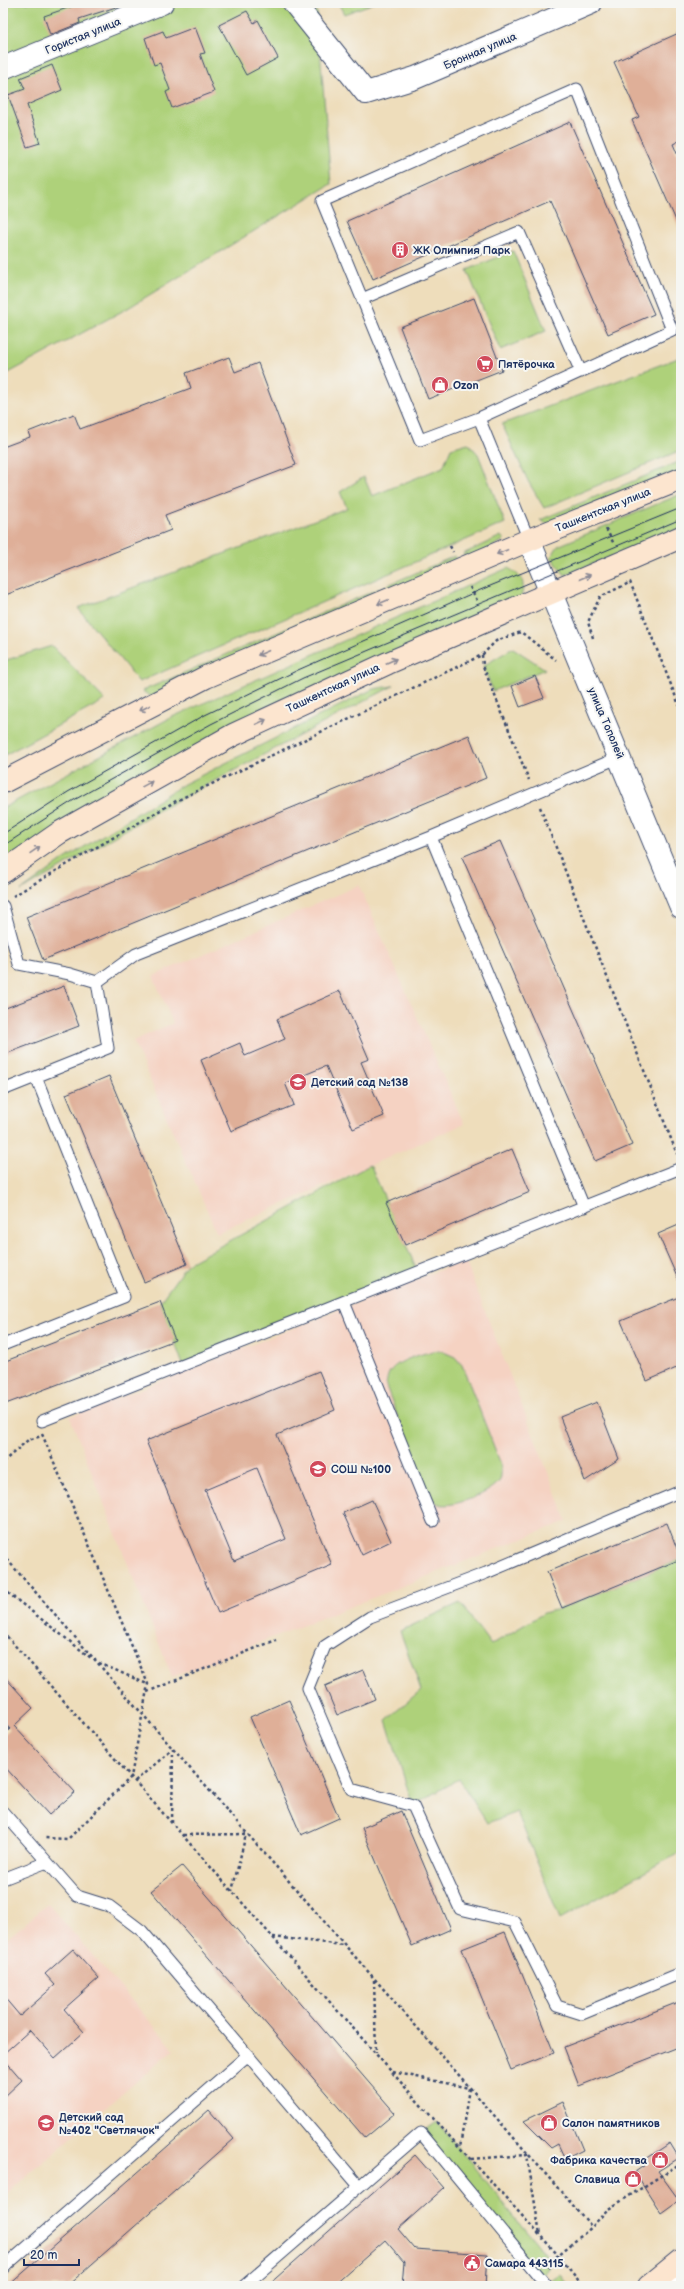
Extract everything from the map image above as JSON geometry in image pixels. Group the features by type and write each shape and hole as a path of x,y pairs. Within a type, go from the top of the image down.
{"main road":[{"name":"Ташкентская улица","path":"3,782 206,676 529,540 681,479"},
{"name":"Ташкентская улица","path":"3,872 58,833 233,735 549,592 681,537"},
{"path":"649,2286 676,2272"}],"street":[{"name":"Гористая улица","path":"3,68 162,3"},
{"name":"Бронная улица","path":"294,3 366,93 415,78 591,3"},
{"name":"улица Тополей","path":"529,540 549,592 620,757 681,907"}],"lane":[{"path":"577,89 672,330 580,372 479,418 420,440 322,201 577,89"},
{"path":"362,299 519,232 580,372"},
{"path":"479,418 529,540"},
{"path":"97,982 136,954 431,837 620,757"},
{"path":"431,837 584,1207"},
{"path":"6,903 19,964 70,974 97,982"},
{"path":"3,1090 108,1048 97,982"},
{"path":"3,1345 124,1297 36,1077"},
{"path":"42,1421 681,1168"},
{"path":"344,1302 433,1521"},
{"path":"681,1491 486,1573 370,1617 325,1646 308,1688 351,1790 413,1806 460,1909 515,1922 557,2006 582,2014 681,1973"},
{"path":"3,1812 77,1896 109,1906 142,1931 359,2186"},
{"path":"3,1879 47,1862"},
{"path":"3,2268 248,2054"},
{"path":"244,2286 421,2133 544,2282"}],"path":[{"path":"597,513 622,561 681,710"},
{"path":"450,546 496,641"},
{"path":"6,903 176,801 482,655 496,641 521,632 557,661 595,644 588,622 600,598 637,580"},
{"path":"482,655 483,666 535,793 678,1156"},
{"path":"25,1837 68,1839 131,1777 148,1684 38,1424 42,1421"},
{"path":"3,1462 28,1440 43,1436"},
{"path":"3,1555 527,2155 592,2227"},
{"path":"3,1589 97,1663 148,1684"},
{"path":"3,1632 392,2072 558,2255 583,2286"},
{"path":"146,1692 276,1640"},
{"path":"135,1781 173,1749"},
{"path":"172,1823 173,1749"},
{"path":"184,1836 246,1834"},
{"path":"232,1891 246,1834"},
{"path":"273,1937 343,1945"},
{"path":"375,1981 376,2053"},
{"path":"392,2072 469,2088"},
{"path":"460,2147 469,2088"},
{"path":"471,2159 527,2155"},
{"path":"527,2155 540,2235"},
{"path":"544,2282 558,2255 592,2227 608,2210 681,2163"}],"shaded area":[{"name":"Детский сад №138","path":"359,885 464,1124 217,1233 133,1041 173,1023 153,976"},
{"name":"СОШ №100","path":"465,1260 567,1521 172,1677 70,1417"},
{"name":"Детский сад №402 \"Светлячок\"","path":"48,1904 174,2049 3,2197 3,1942"}],"green space":[{"path":"3,3 313,3 317,13 331,184 128,308 3,376"},
{"path":"338,3 374,3 344,14"},
{"path":"513,251 546,331 500,350 467,270"},
{"path":"681,357 681,450 544,508 528,481 502,424"},
{"path":"468,443 478,454 505,523 139,682 78,608 347,508 340,492 364,477 372,496 443,467 451,448"},
{"path":"681,461 681,472 549,525 540,520"},
{"path":"681,494 681,529 565,575 551,557 558,546"},
{"path":"501,536 504,540 467,561 463,554"},
{"path":"455,556 459,564 152,697 142,691"},
{"path":"508,568 522,580 523,588 519,605 300,698 3,866 3,808 170,718"},
{"path":"52,646 105,700 3,756 3,661"},
{"path":"513,648 545,669 493,691 483,666"},
{"path":"393,686 154,813 21,891 65,859 184,784 373,689"},
{"path":"370,1165 418,1272 183,1365 160,1302 187,1264"},
{"path":"439,1350 455,1357 462,1365 500,1462 501,1471 500,1480 490,1490 462,1502 445,1505 435,1502 426,1491 386,1386 389,1373 396,1366 414,1357"},
{"path":"681,1559 681,1654 678,1655 681,1661 681,1852 560,1919 517,1812 487,1823 459,1779 413,1806 386,1720 421,1690 400,1631 460,1603 491,1645 544,1613 562,1608"},
{"path":"437,2122 552,2263 540,2278 421,2133"},
{"path":"561,2274 570,2286 554,2286 551,2281"}],"building":[{"path":"82,3 119,3 119,6 79,19 80,23 50,35 44,16"},
{"path":"247,11 254,23 258,20 278,58 246,75 219,25"},
{"path":"195,27 205,53 200,54 214,92 172,108 166,92 170,90 160,63 154,65 145,38 163,31 166,38"},
{"path":"681,32 681,140 673,144 681,163 681,232 632,120 639,117 614,62"},
{"path":"52,65 62,90 27,105 40,143 27,147 8,95 25,89 20,78"},
{"name":"ЖК Олимпия Парк","path":"570,122 654,314 608,334 550,201 373,279 347,221"},
{"path":"474,298 502,370 428,399 400,327"},
{"path":"229,357 235,372 258,363 296,465 165,515 171,530 3,596 3,447 30,437 28,432 74,414 80,429 191,388 186,373"},
{"path":"535,676 544,698 520,707 512,686"},
{"path":"469,735 486,778 43,960 26,917"},
{"path":"500,841 632,1145 595,1161 462,857"},
{"path":"64,986 79,1026 3,1055 3,1009"},
{"path":"340,991 369,1059 361,1062 384,1116 353,1129 326,1066 285,1083 294,1105 231,1131 201,1060 240,1043 245,1056 285,1039 277,1019"},
{"path":"109,1076 187,1264 144,1282 66,1094"},
{"path":"512,1149 530,1192 405,1245 386,1203"},
{"path":"681,1224 681,1286 658,1234"},
{"path":"681,1296 681,1366 647,1381 621,1321"},
{"path":"160,1302 175,1340 3,1405 3,1362"},
{"path":"319,1371 335,1410 277,1435 332,1565 218,1613 146,1441","holes":["257,1468 286,1539 234,1561 205,1490"]},
{"path":"597,1402 619,1459 585,1481 560,1417"},
{"path":"372,1500 391,1541 362,1555 343,1513"},
{"path":"667,1523 681,1559 562,1608 547,1572"},
{"path":"363,1670 375,1699 337,1715 325,1686"},
{"path":"3,1675 33,1708 14,1726 75,1792 49,1815 3,1765 3,1735 10,1729 3,1721"},
{"path":"289,1700 339,1818 301,1835 250,1717"},
{"path":"401,1811 451,1929 412,1946 362,1828"},
{"path":"182,1866 395,2113 365,2138 151,1891"},
{"path":"505,1932 554,2053 511,2070 462,1949"},
{"path":"73,1949 99,1978 64,2009 84,2032 55,2058 30,2030 3,2054 3,1996 20,2016 55,1985 45,1974"},
{"path":"681,2001 681,2046 579,2086 564,2047"},
{"path":"3,2058 22,2080 3,2098"},
{"path":"563,2102 583,2150 565,2159 558,2144 551,2148 524,2121"},
{"path":"209,2110 234,2139 67,2286 8,2286"},
{"path":"670,2143 679,2158 658,2171 679,2200 661,2213 635,2172 645,2165 643,2161"},
{"path":"415,2155 444,2188 398,2229 415,2249 487,2254 485,2286 402,2286 404,2262 385,2240 333,2286 267,2286"}],"tram line":[{"path":"3,834 68,792 205,715 298,670 473,593 681,508"},
{"path":"3,846 74,800 211,724 303,678 681,519"}],"place":[{"name":"ЖК Олимпия Парк","path":"400,250"},
{"name":"Пятёрочка","path":"485,364"},
{"name":"Ozon","path":"440,385"},
{"name":"Детский сад №138","path":"298,1082"},
{"name":"СОШ №100","path":"318,1469"},
{"name":"Детский сад №402 \"Светлячок\"","path":"46,2123"},
{"name":"Салон памятников","path":"549,2123"},
{"name":"Фабрика качества","path":"660,2160"},
{"name":"Славица","path":"633,2179"},
{"name":"Самара 443115","path":"472,2263"}]}
